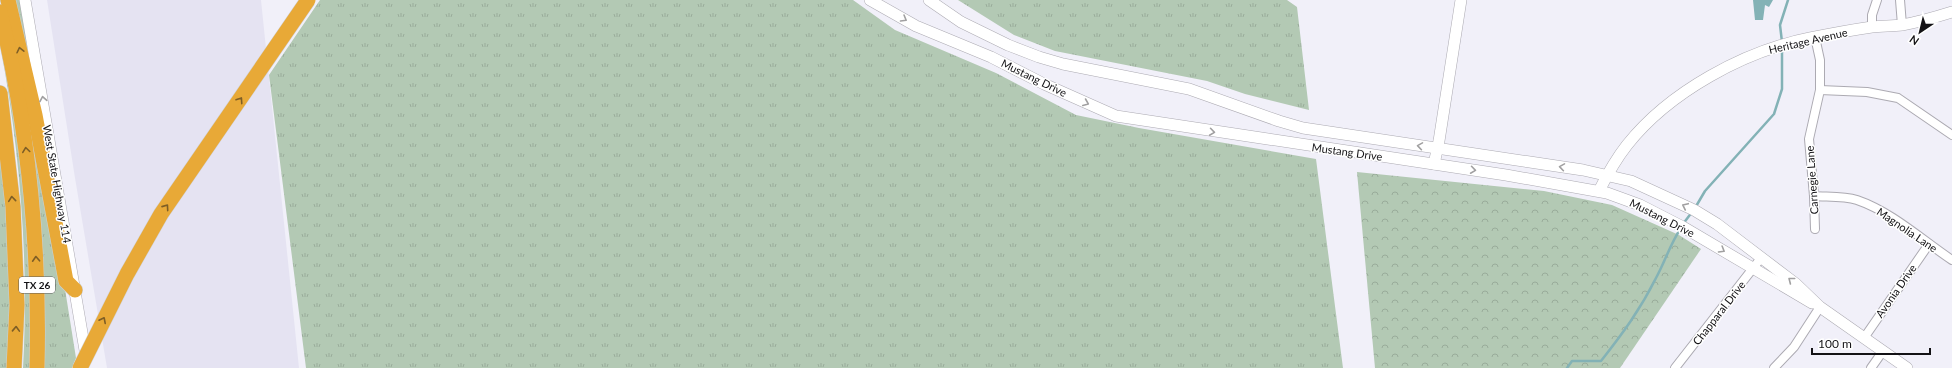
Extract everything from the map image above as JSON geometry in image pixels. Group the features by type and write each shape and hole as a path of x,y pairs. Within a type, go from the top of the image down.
{"highway":[{"path":"8,0 35,115 66,281 75,290"},
{"path":"80,368 126,274 161,214 308,0"},
{"name":"TX 26","path":"0,12 14,77 33,202 38,305 37,368"},
{"path":"0,93 13,207 17,305 14,368"}],"main road":[{"name":"West State Highway 114","path":"26,0 87,368"},
{"name":"Mustang Drive","path":"870,0 916,26 991,57 1044,84 1116,116 1434,164 1599,191 1640,205 1683,227 1804,300 1820,307"},
{"name":"Mustang Drive","path":"929,0 961,22 1008,45 1063,64 1189,89 1303,128 1512,159 1607,175 1631,181 1694,210 1717,224 1796,284 1820,307 1907,368"},
{"path":"1434,164 1438,149 1461,0"},
{"name":"Heritage Avenue","path":"1599,191 1607,175 1628,144 1654,118 1701,82 1761,51 1815,37 1872,27 1902,25 1952,12"}],"street":[{"path":"1872,27 1872,15 1877,0"},
{"path":"1900,0 1902,25"},
{"name":"Carnegie Lane","path":"1815,37 1820,60 1820,90 1809,139 1815,229"},
{"path":"1820,90 1867,92 1898,98 1952,135"},
{"name":"Magnolia Lane","path":"1814,196 1844,198 1868,205 1895,220 1952,260"},
{"name":"Avonia Drive","path":"1864,338 1929,244"},
{"name":"Chapparal Drive","path":"1676,368 1762,258"},
{"path":"1774,368 1794,347 1820,307"},
{"path":"1871,368 1883,352"}],"shaded area":[{"path":"47,0 261,0 299,368 107,368"}],"green space":[{"path":"14,0 21,0 33,69 30,70"},
{"path":"320,0 853,0 895,30 996,73 1076,115 1139,128 1316,159 1343,368 306,368 269,75"},
{"path":"958,0 1287,0 1297,7 1309,110 1245,94 1207,81 1055,51 1014,35"},
{"path":"2,37 28,199 31,368 23,368 25,327 24,246 18,164 0,44"},
{"path":"31,115 61,264 76,358 72,368 42,368"},
{"path":"0,157 6,209 10,289 7,368 0,368"},
{"path":"1357,172 1544,191 1612,205 1679,235 1701,249 1620,368 1375,368"}],"water":[{"path":"1753,0 1773,0 1769,7 1765,5 1763,20 1755,20"}],"waterway":[{"path":"1782,42 1780,25 1788,0"},
{"path":"1695,208 1705,191 1774,114 1782,89 1782,49"},
{"path":"1683,224 1692,212"},
{"path":"1567,368 1572,361 1601,361 1624,331 1644,301 1681,228"}]}
